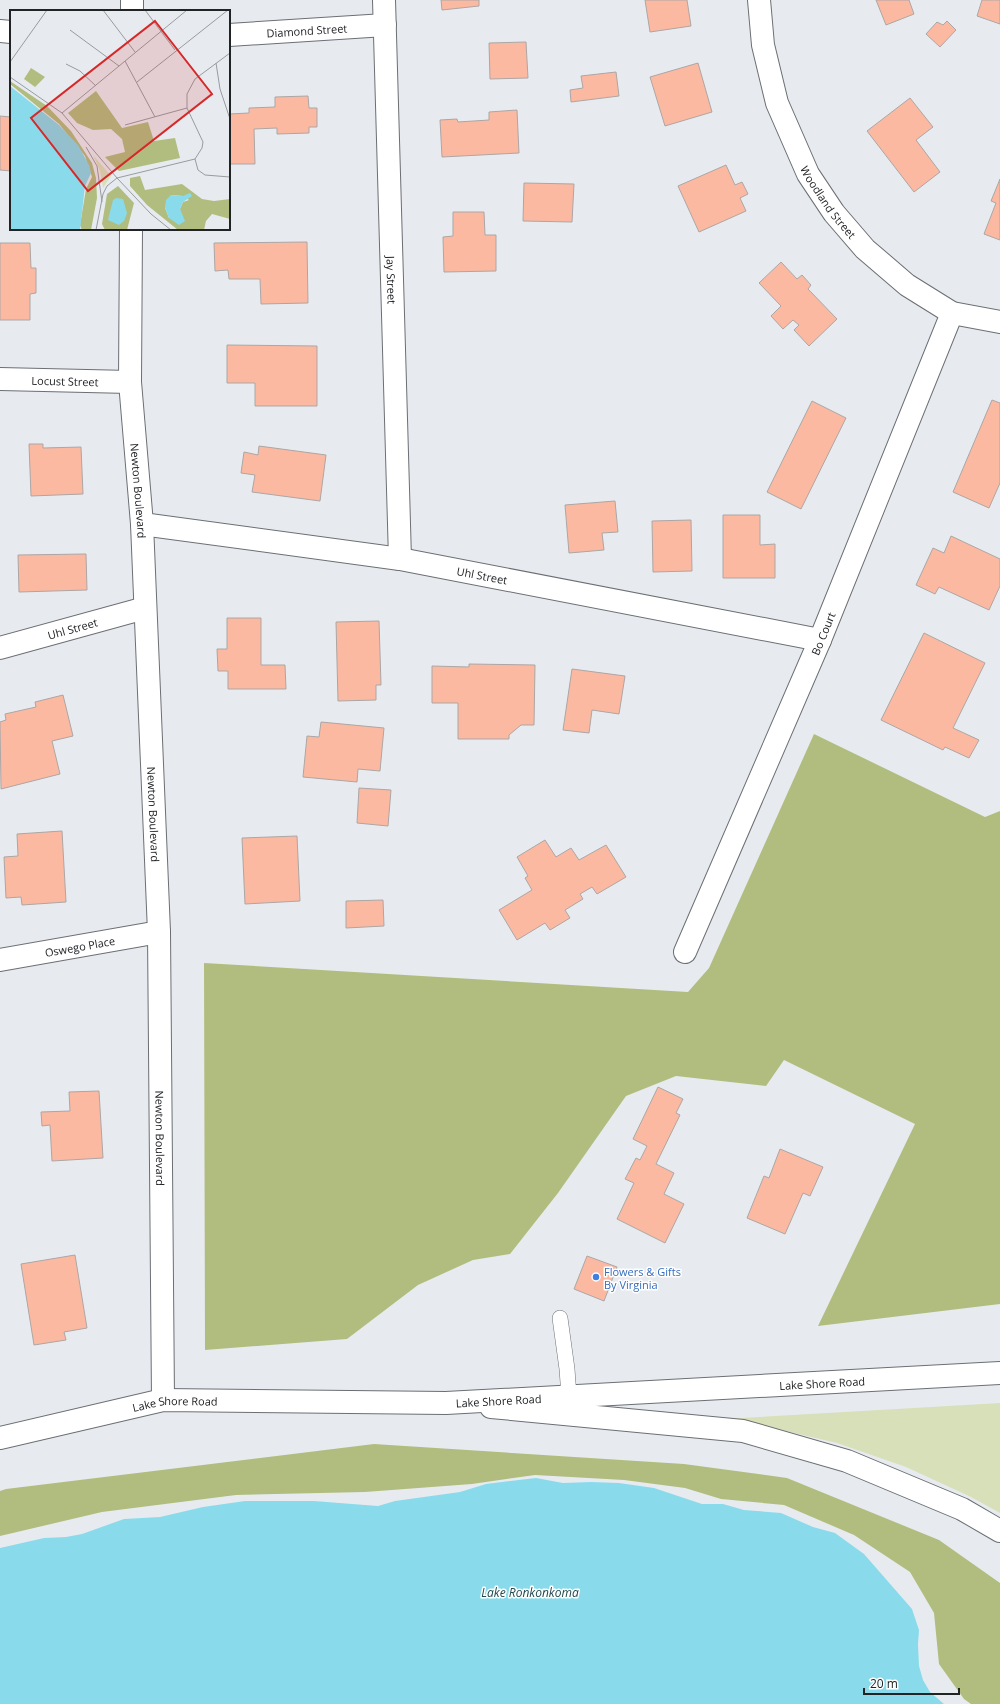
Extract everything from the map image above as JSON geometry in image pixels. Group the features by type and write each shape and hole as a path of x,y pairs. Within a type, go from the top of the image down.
{"street":[{"name":"Jay Street","path":"384,0 400,559"},
{"name":"Woodland Street","path":"759,0 763,45 777,103 808,174 834,213 865,249 907,286 952,313 1000,322"},
{"name":"Diamond Street","path":"230,34 385,25"},
{"path":"0,31 10,32"},
{"name":"Newton Boulevard","path":"131,230 130,382 142,524 159,932 164,1400"},
{"name":"Bo Court","path":"685,952 820,640 952,313"},
{"name":"Locust Street","path":"0,380 130,382"},
{"name":"Uhl Street","path":"142,524 400,559 820,640"},
{"name":"Uhl Street","path":"0,648 145,608"},
{"name":"Oswego Place","path":"0,960 159,932"},
{"name":"Lake Shore Road","path":"0,1438 164,1400 446,1403 1000,1373"},
{"path":"446,1403 743,1431 847,1461 962,1509 1000,1531"}],"lane":[{"path":"560,1318 569,1396"}],"green space":[{"path":"814,734 985,817 1000,811 1000,1304 818,1326 915,1124 784,1060 766,1086 676,1076 626,1096 558,1193 510,1254 473,1260 418,1285 347,1339 205,1350 204,963 688,992 709,968"},
{"path":"1000,1403 1000,1513 971,1497 906,1467 837,1443 760,1425 723,1419"},
{"path":"374,1444 684,1464 787,1478 939,1540 1000,1583 1000,1704 971,1704 964,1699 939,1664 934,1613 910,1572 854,1535 784,1505 721,1499 685,1488 624,1480 535,1475 472,1484 365,1492 236,1495 102,1512 0,1536 0,1491 6,1489"}],"water":[{"name":"Lake Ronkonkoma","path":"536,1478 563,1483 619,1483 654,1488 702,1504 723,1504 744,1510 781,1513 813,1527 835,1533 864,1554 912,1609 919,1630 919,1666 923,1680 930,1692 944,1704 0,1704 0,1548 44,1538 66,1537 82,1534 124,1519 160,1517 203,1507 245,1501 314,1501 378,1506 395,1501 460,1492 486,1484"}],"building":[{"path":"441,0 479,0 479,6 442,10"},
{"path":"645,0 687,0 691,26 650,32"},
{"path":"876,0 909,0 914,14 886,25"},
{"path":"982,0 1000,0 1000,24 977,16"},
{"path":"947,21 956,30 940,47 926,34 937,22 943,25"},
{"path":"526,42 528,78 490,79 489,43"},
{"path":"698,63 712,112 665,126 650,77"},
{"path":"616,72 619,96 571,102 570,90 583,88 581,76"},
{"path":"308,96 309,108 317,108 317,127 309,127 309,133 277,134 277,128 254,129 255,164 230,164 230,114 249,113 249,108 275,107 275,97"},
{"path":"910,98 933,127 916,140 940,172 914,192 867,131"},
{"path":"517,110 519,153 442,157 440,120 457,119 458,122 489,120 489,112"},
{"path":"0,116 10,117 10,171 0,170"},
{"path":"726,165 735,185 742,182 748,194 740,198 746,211 699,232 678,186"},
{"path":"1000,179 1000,240 984,234 996,203 991,201"},
{"path":"524,183 574,184 572,222 523,221"},
{"path":"453,212 484,212 485,235 496,235 496,271 444,272 443,237 453,236"},
{"path":"307,242 308,303 261,304 260,279 229,279 228,270 215,271 214,243"},
{"path":"0,243 30,243 31,268 36,268 36,293 30,294 30,320 0,320"},
{"path":"781,262 797,279 802,275 811,285 808,289 837,319 809,346 794,330 799,325 793,320 783,329 771,316 781,306 759,283"},
{"path":"227,345 317,346 317,406 255,406 255,383 227,383"},
{"path":"992,400 1000,403 1000,483 989,508 953,492"},
{"path":"812,401 846,418 801,509 767,492"},
{"path":"29,444 43,444 43,448 81,447 83,494 31,496"},
{"path":"259,446 326,455 320,501 252,492 255,475 241,473 244,452 258,455"},
{"path":"615,501 618,532 602,533 604,550 569,553 565,505"},
{"path":"723,515 760,515 760,545 775,544 775,578 723,578"},
{"path":"691,520 692,571 653,572 652,521"},
{"path":"951,536 1000,559 1000,586 989,610 939,587 935,594 916,585 933,548 944,553"},
{"path":"86,554 87,590 19,592 18,555"},
{"path":"227,618 261,618 261,665 285,665 286,689 228,689 228,671 218,671 217,649 227,649"},
{"path":"379,621 381,685 376,685 376,700 338,701 336,622"},
{"path":"924,633 985,663 953,728 979,740 969,758 945,747 943,750 881,720"},
{"path":"469,664 535,665 534,725 521,725 509,735 509,739 458,739 458,703 432,703 432,666 469,667"},
{"path":"572,669 625,676 619,714 592,710 589,733 563,730"},
{"path":"63,695 73,736 52,741 60,774 1,789 0,722 6,720 5,714 36,707 35,702"},
{"path":"321,722 384,728 380,771 358,769 357,782 303,777 307,736 319,737"},
{"path":"359,788 391,790 388,826 357,823"},
{"path":"62,831 66,902 22,905 21,897 6,898 4,857 18,856 17,834"},
{"path":"297,836 300,901 245,904 242,838"},
{"path":"545,840 556,857 571,848 579,860 606,845 626,877 597,894 592,887 580,894 583,899 565,910 570,918 550,930 545,923 517,940 499,910 532,890 525,878 528,876 517,857"},
{"path":"383,900 384,926 346,928 346,901"},
{"path":"658,1087 683,1099 676,1113 680,1115 656,1164 674,1173 664,1194 684,1204 665,1243 617,1219 634,1183 625,1179 636,1158 640,1160 647,1146 633,1139"},
{"path":"99,1091 103,1158 52,1161 50,1125 42,1126 41,1112 70,1111 69,1092"},
{"path":"780,1149 823,1167 810,1196 803,1193 785,1234 747,1218 764,1176 769,1178"},
{"path":"75,1255 87,1328 64,1332 66,1340 34,1345 21,1264"},
{"path":"587,1256 617,1267 604,1301 574,1289"}],"place":[{"name":"Flowers & Gifts By Virginia","path":"596,1277"}]}
